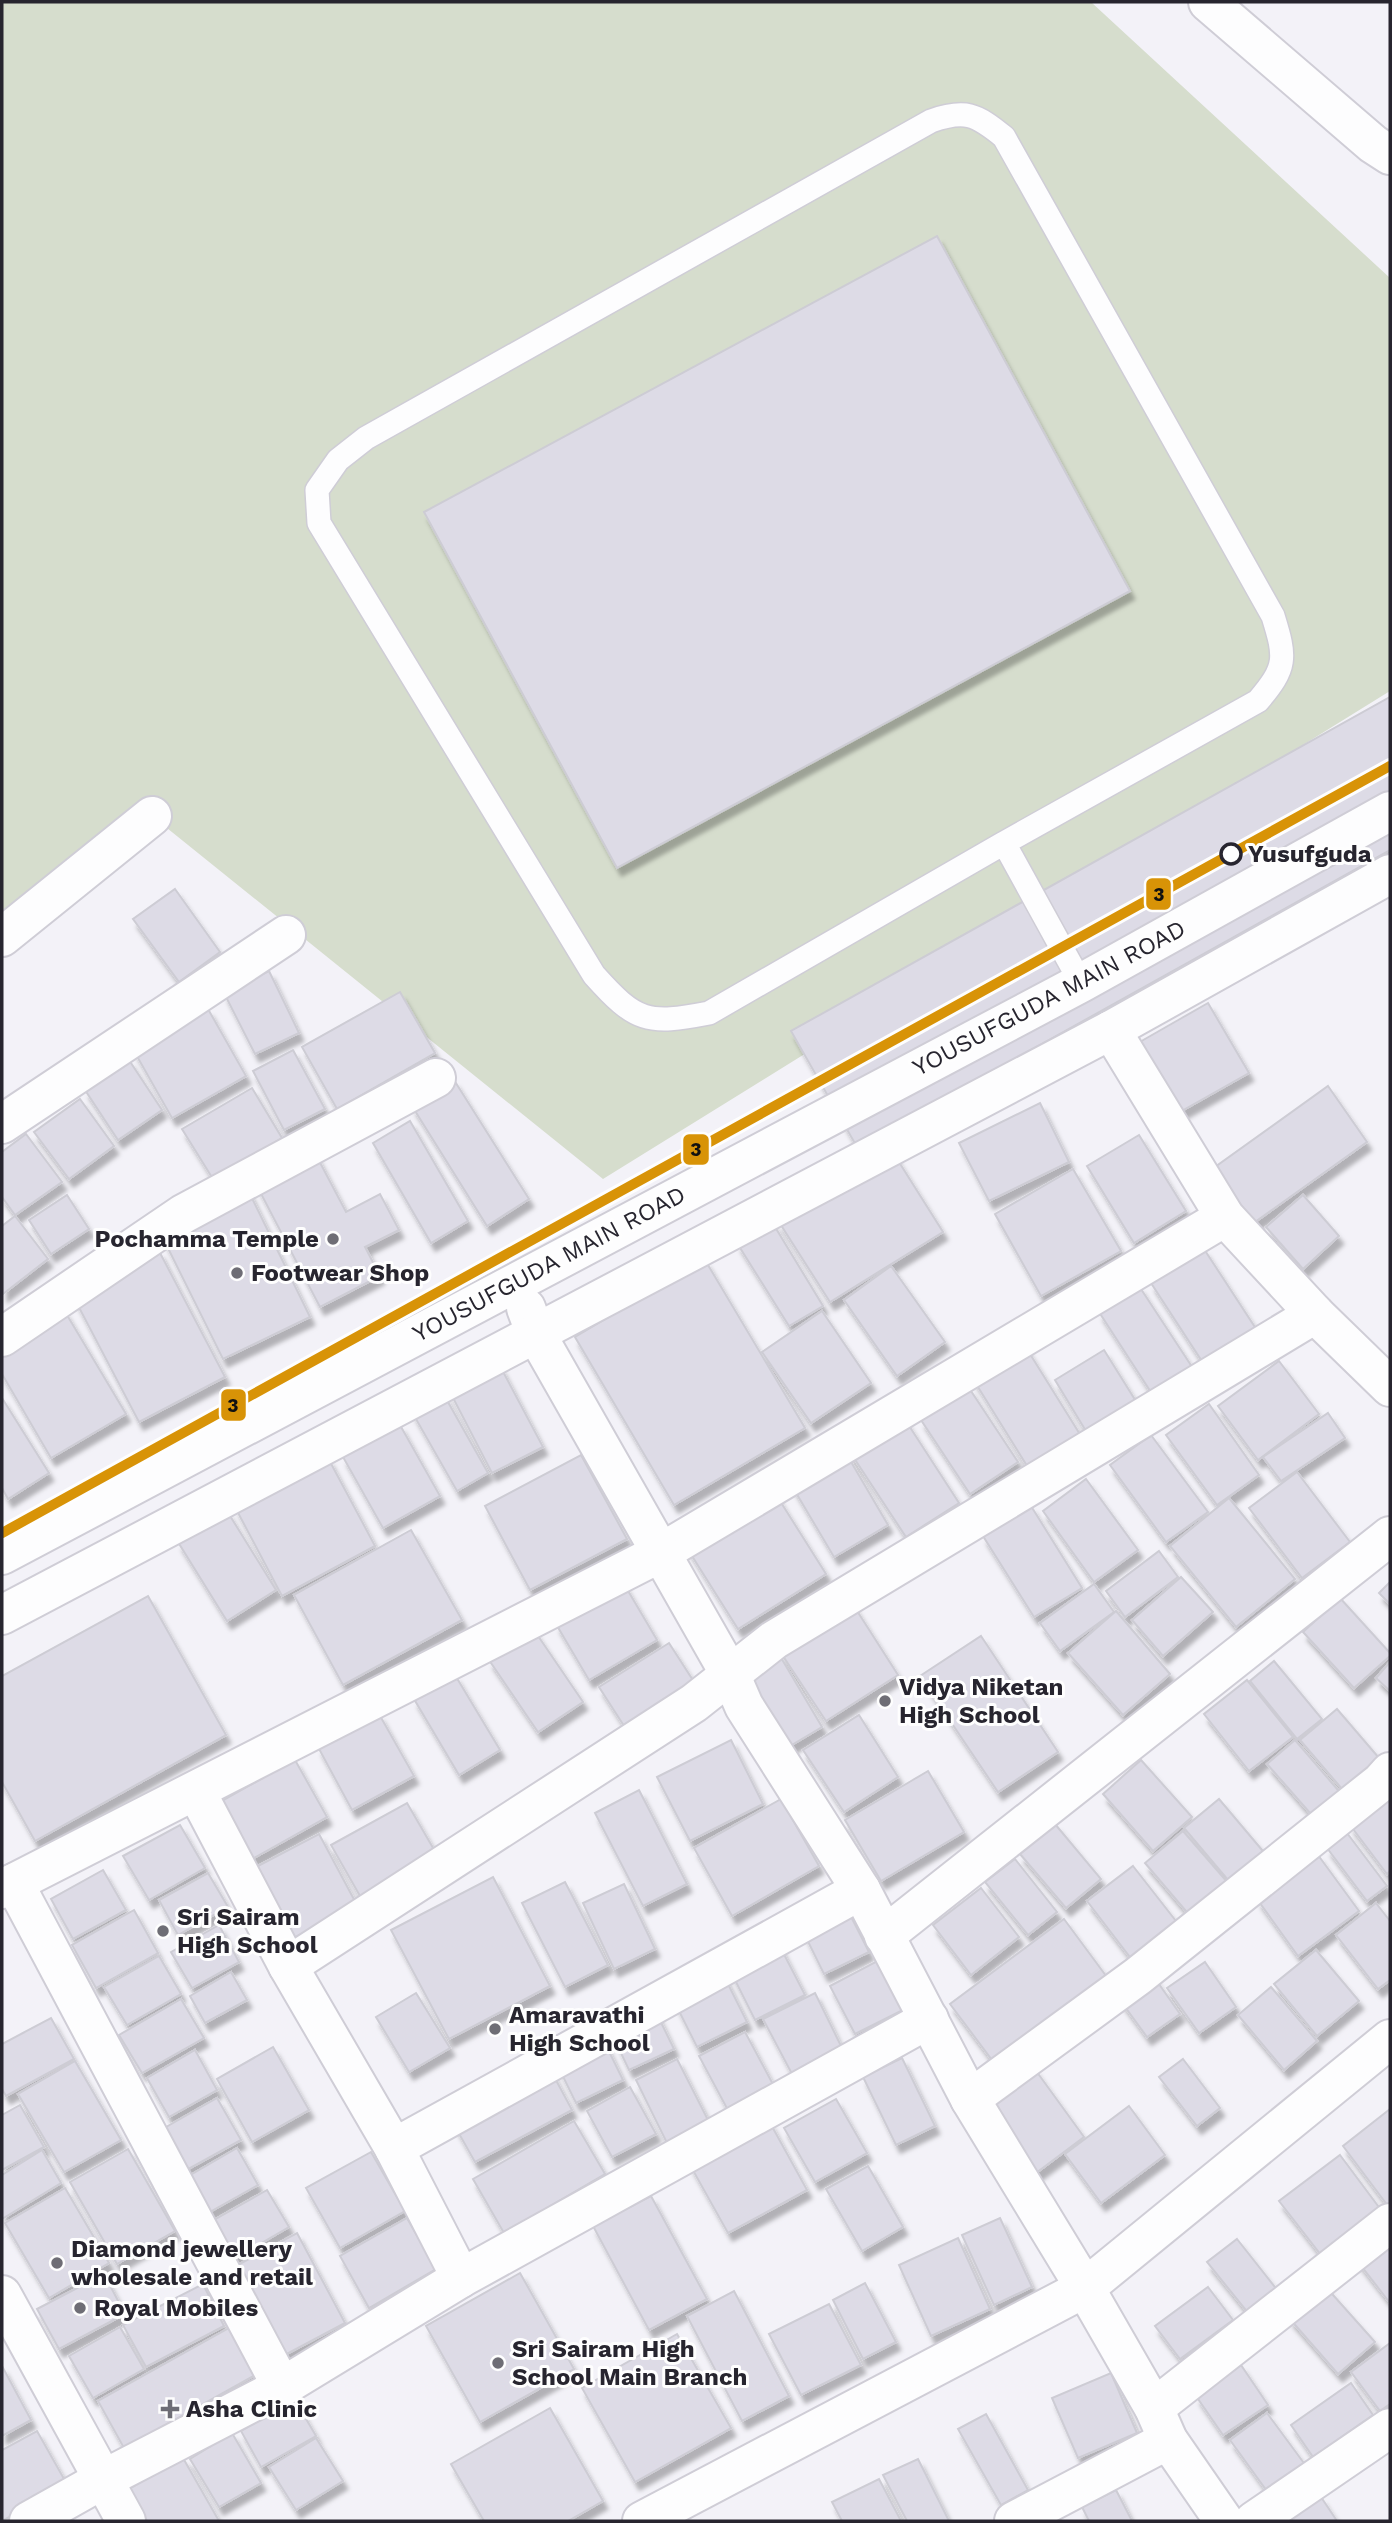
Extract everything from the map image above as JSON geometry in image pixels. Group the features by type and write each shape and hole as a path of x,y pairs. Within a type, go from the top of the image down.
{"street":[{"path":"1208,2 1373,144 1390,155"},
{"name":"YOUSUFGUDA MAIN ROAD","path":"2,1555 1081,983 1390,811"},
{"path":"2,937 152,816"},
{"path":"2,1615 1111,1030 1390,874"},
{"path":"2,1124 286,936"},
{"path":"1111,1030 1225,1217 1315,1314 1390,1387"},
{"path":"2,1337 183,1214 436,1078"},
{"path":"282,2387 8,1886 662,1552 1225,1217"},
{"path":"517,1281 535,1332 662,1552 731,1676 744,1706 861,1890 970,2099 1085,2288 1161,2424 1224,2521"},
{"path":"288,1966 694,1703 774,1640 1315,1314"},
{"path":"884,1936 1390,1536"},
{"path":"970,2099 1138,1976 1301,1847 1390,1772"},
{"path":"196,1791 288,1966 394,2148 461,2278"},
{"path":"394,2148 861,1890"},
{"path":"29,2521 282,2387 461,2278 929,2019"},
{"path":"642,2521 1085,2288 1390,2039"},
{"path":"1014,2521 1062,2510 1390,2223"},
{"path":"2,2295 126,2521"},
{"path":"1254,2521 1390,2428"}],"lane":[{"path":"967,113 986,122 1004,137 1273,617 1282,644 1282,664 1271,685 1258,701 1004,844 709,1013 675,1020 644,1018 617,1001 594,975 319,523 317,490 338,460 366,438 931,121 952,114 967,113"},
{"path":"1004,844 1081,983"}],"green space":[{"path":"2,2 1091,2 1390,278 1390,691 603,1179 152,816 2,929"}],"building":[{"path":"937,236 1130,591 617,868 424,512"},
{"path":"1390,697 1390,850 857,1147 791,1031"},
{"path":"175,889 220,952 179,982 133,919"},
{"path":"269,971 299,1033 255,1054 224,993"},
{"path":"400,992 435,1053 337,1109 302,1047"},
{"path":"1208,1003 1249,1073 1171,1117 1131,1047"},
{"path":"208,1009 246,1076 172,1118 134,1051"},
{"path":"293,1050 325,1109 284,1130 253,1071"},
{"path":"129,1060 162,1110 118,1140 85,1090"},
{"path":"454,1080 529,1199 487,1226 412,1106"},
{"path":"1328,1086 1367,1142 1248,1227 1208,1172"},
{"path":"252,1088 282,1138 213,1179 182,1129"},
{"path":"80,1099 114,1146 69,1179 34,1132"},
{"path":"1040,1103 1069,1162 989,1201 959,1143"},
{"path":"410,1121 468,1221 431,1243 373,1143"},
{"path":"26,1134 62,1182 15,1215 2,1197 2,1152"},
{"path":"1139,1135 1186,1211 1134,1243 1087,1166"},
{"path":"892,1151 943,1232 830,1302 779,1222"},
{"name":"Pochamma Temple","path":"316,1155 346,1212 380,1194 399,1230 365,1247 380,1276 320,1307 257,1186"},
{"path":"1073,1169 1121,1251 1041,1296 995,1214"},
{"path":"248,1190 310,1317 223,1359 160,1232"},
{"path":"67,1195 89,1229 51,1254 29,1220"},
{"path":"1303,1195 1339,1236 1303,1269 1266,1227"},
{"path":"15,1216 48,1259 3,1294 2,1226"},
{"path":"772,1222 823,1306 789,1326 737,1243"},
{"path":"1204,1249 1262,1338 1209,1372 1151,1283"},
{"path":"159,1251 225,1377 139,1422 73,1296"},
{"path":"705,1260 805,1428 674,1505 575,1337"},
{"path":"891,1266 945,1342 897,1376 844,1300"},
{"path":"1139,1286 1198,1376 1158,1403 1099,1312"},
{"path":"64,1310 126,1414 51,1458 2,1374 2,1346"},
{"path":"822,1311 871,1383 811,1423 762,1352"},
{"path":"1025,1346 1081,1436 1029,1469 973,1379"},
{"path":"1104,1350 1142,1411 1092,1441 1055,1380"},
{"path":"1279,1361 1319,1414 1258,1460 1218,1406"},
{"path":"500,1366 543,1447 492,1473 450,1392"},
{"path":"969,1388 1018,1462 970,1494 921,1420"},
{"path":"444,1395 488,1473 457,1491 412,1412"},
{"path":"2,1398 49,1473 8,1499 2,1488"},
{"path":"1209,1404 1259,1475 1217,1505 1166,1435"},
{"path":"1328,1413 1345,1438 1281,1481 1263,1457"},
{"path":"904,1418 959,1503 906,1537 850,1452"},
{"path":"400,1425 440,1496 383,1528 343,1457"},
{"path":"1151,1435 1208,1512 1166,1542 1110,1465"},
{"path":"581,1455 627,1539 530,1590 485,1506"},
{"path":"847,1455 888,1525 834,1557 792,1486"},
{"path":"328,1458 375,1546 282,1596 235,1507"},
{"path":"1297,1472 1350,1542 1302,1578 1249,1508"},
{"path":"1086,1479 1138,1550 1094,1582 1043,1511"},
{"path":"775,1493 826,1574 738,1629 687,1548"},
{"path":"1229,1498 1295,1579 1236,1627 1170,1546"},
{"path":"1031,1506 1082,1588 1034,1617 983,1536"},
{"path":"227,1511 276,1590 227,1621 178,1542"},
{"path":"411,1530 462,1620 343,1685 294,1595"},
{"path":"1159,1551 1178,1577 1125,1617 1106,1591"},
{"path":"1181,1577 1213,1612 1163,1656 1132,1620"},
{"path":"1390,1582 1390,1604 1379,1593"},
{"path":"624,1584 657,1640 589,1680 556,1624"},
{"path":"1094,1584 1114,1612 1060,1651 1040,1623"},
{"path":"148,1596 226,1735 35,1841 2,1782 2,1676"},
{"path":"1340,1598 1390,1653 1390,1656 1354,1688 1303,1632"},
{"path":"852,1603 898,1675 826,1721 779,1650"},
{"path":"1116,1611 1170,1674 1123,1715 1068,1653"},
{"path":"534,1630 583,1702 538,1732 489,1660"},
{"path":"981,1636 1058,1752 998,1792 920,1676"},
{"path":"669,1643 696,1685 626,1729 599,1687"},
{"path":"780,1656 822,1727 785,1749 743,1679"},
{"path":"1274,1661 1322,1719 1297,1739 1250,1681"},
{"path":"1390,1662 1390,1691 1376,1678"},
{"path":"455,1675 500,1750 459,1775 414,1699"},
{"path":"1247,1680 1293,1737 1249,1771 1204,1714"},
{"path":"1337,1709 1385,1765 1348,1796 1300,1740"},
{"path":"379,1714 414,1776 352,1810 318,1747"},
{"path":"859,1715 898,1777 844,1812 803,1750"},
{"path":"731,1740 763,1804 690,1841 657,1777"},
{"path":"1295,1740 1344,1797 1317,1821 1267,1764"},
{"path":"295,1760 327,1817 245,1863 213,1806"},
{"path":"1141,1760 1192,1817 1153,1851 1103,1794"},
{"path":"928,1771 964,1832 881,1881 845,1820"},
{"path":"639,1790 687,1884 643,1906 595,1813"},
{"path":"1390,1795 1390,1871 1387,1874 1350,1825"},
{"path":"781,1799 819,1866 732,1916 694,1848"},
{"path":"1219,1799 1273,1863 1239,1893 1184,1828"},
{"path":"407,1803 440,1860 364,1903 331,1845"},
{"path":"1055,1824 1101,1879 1066,1908 1020,1854"},
{"path":"180,1825 205,1868 149,1900 123,1856"},
{"path":"1183,1831 1229,1884 1191,1917 1145,1863"},
{"path":"1347,1833 1387,1886 1367,1901 1327,1848"},
{"path":"319,1834 357,1905 294,1938 256,1867"},
{"path":"1318,1855 1359,1911 1298,1956 1257,1899"},
{"path":"1015,1859 1057,1912 1028,1935 985,1882"},
{"path":"1133,1866 1183,1930 1136,1965 1087,1901"},
{"path":"103,1870 126,1910 73,1939 51,1899"},
{"path":"208,1873 228,1907 178,1935 159,1900"},
{"path":"493,1877 550,1986 449,2039 391,1930"},
{"path":"565,1882 608,1965 565,1987 522,1903"},
{"path":"624,1884 655,1949 614,1969 583,1903"},
{"path":"981,1888 1019,1937 971,1975 933,1925"},
{"path":"837,1889 869,1952 824,1974 793,1911"},
{"path":"1376,1903 1390,1921 1390,1980 1378,1989 1336,1935"},
{"path":"134,1910 158,1953 96,1988 72,1945"},
{"path":"1064,1919 1112,1984 998,2068 950,2004"},
{"path":"219,1925 239,1962 192,1988 171,1952"},
{"path":"772,1931 805,1995 755,2020 723,1956"},
{"path":"1316,1950 1359,2001 1317,2036 1274,1984"},
{"path":"159,1956 181,1994 127,2025 104,1987"},
{"path":"883,1958 909,2007 855,2034 830,1986"},
{"path":"1205,1962 1236,2007 1199,2033 1167,1988"},
{"path":"718,1964 747,2022 697,2047 668,1989"},
{"path":"231,1972 247,2000 205,2023 190,1996"},
{"path":"1154,1977 1180,2014 1147,2037 1120,2000"},
{"path":"1271,1987 1317,2041 1284,2070 1238,2015"},
{"path":"416,1993 450,2048 409,2072 376,2017"},
{"path":"815,1993 842,2048 792,2074 763,2019"},
{"path":"648,1996 674,2049 629,2070 604,2017"},
{"path":"181,1999 204,2038 142,2073 119,2035"},
{"path":"51,2018 74,2059 6,2096 2,2089 2,2044"},
{"path":"597,2027 623,2080 576,2103 550,2050"},
{"path":"745,2032 776,2090 730,2114 699,2056"},
{"path":"273,2047 309,2110 252,2142 217,2079"},
{"path":"195,2050 217,2090 169,2117 147,2078"},
{"path":"542,2054 572,2110 475,2162 444,2107"},
{"path":"902,2058 935,2126 896,2145 863,2077"},
{"path":"677,2059 710,2124 668,2145 636,2080"},
{"path":"1183,2059 1220,2108 1197,2126 1159,2077"},
{"path":"75,2061 121,2140 64,2172 18,2094"},
{"path":"1034,2068 1084,2137 1032,2176 981,2107"},
{"path":"630,2087 656,2134 612,2157 587,2111"},
{"path":"217,2098 241,2140 183,2172 159,2131"},
{"path":"836,2099 867,2153 815,2182 784,2128"},
{"path":"20,2105 44,2147 2,2170 2,2115"},
{"path":"1129,2106 1165,2155 1101,2203 1065,2154"},
{"path":"1390,2109 1390,2204 1388,2206 1343,2146"},
{"path":"574,2121 605,2174 504,2233 473,2179"},
{"path":"769,2121 807,2190 728,2233 690,2165"},
{"path":"237,2148 258,2185 208,2213 187,2177"},
{"path":"128,2149 175,2231 117,2264 70,2182"},
{"path":"42,2150 61,2183 2,2219 2,2175"},
{"path":"371,2152 405,2211 340,2248 306,2188"},
{"path":"1340,2155 1381,2210 1321,2255 1279,2201"},
{"path":"868,2166 903,2227 862,2251 826,2189"},
{"path":"65,2188 109,2263 49,2298 5,2223"},
{"path":"267,2190 289,2227 227,2263 205,2225"},
{"path":"651,2196 707,2299 649,2330 593,2226"},
{"path":"407,2218 436,2269 369,2308 340,2256"},
{"path":"1000,2218 1032,2287 994,2305 962,2235"},
{"path":"1390,2230 1390,2303 1355,2258"},
{"path":"297,2233 345,2323 283,2356 234,2267"},
{"path":"958,2238 990,2309 931,2336 899,2265"},
{"path":"1237,2239 1282,2296 1253,2319 1207,2262"},
{"path":"520,2273 574,2369 480,2422 426,2326"},
{"path":"104,2274 125,2314 59,2349 37,2309"},
{"path":"865,2283 896,2342 863,2359 833,2300"},
{"path":"203,2284 224,2326 146,2367 123,2325"},
{"path":"1325,2286 1375,2342 1338,2374 1289,2318"},
{"path":"1208,2287 1233,2320 1180,2359 1155,2326"},
{"path":"734,2291 789,2396 742,2421 687,2316"},
{"path":"829,2304 861,2365 801,2395 769,2334"},
{"path":"120,2327 144,2369 93,2398 69,2356"},
{"path":"229,2328 255,2375 124,2448 98,2401"},
{"path":"677,2334 731,2428 635,2482 582,2388"},
{"path":"1390,2343 1390,2404 1380,2411 1351,2372"},
{"path":"1241,2365 1268,2405 1223,2435 1196,2396"},
{"path":"2,2366 31,2420 2,2436"},
{"path":"1111,2373 1137,2433 1078,2458 1052,2398"},
{"path":"1351,2383 1373,2415 1313,2457 1291,2425"},
{"path":"295,2400 316,2436 261,2467 241,2431"},
{"path":"550,2408 603,2501 568,2521 484,2521 451,2464"},
{"path":"1267,2413 1309,2470 1272,2498 1230,2440"},
{"path":"986,2414 1028,2490 1001,2505 958,2429"},
{"path":"37,2431 68,2486 2,2521 2,2450"},
{"path":"232,2433 261,2483 219,2507 190,2459"},
{"path":"316,2438 343,2481 296,2510 269,2467"},
{"path":"183,2458 219,2521 147,2521 129,2489"},
{"path":"918,2459 949,2521 907,2521 883,2475"},
{"path":"879,2479 901,2521 842,2521 832,2502"},
{"path":"1116,2490 1132,2521 1089,2521 1082,2507"},
{"path":"1321,2497 1337,2521 1284,2521"}],"transit line":[{"name":"3","path":"2,1533 1390,766"}],"place":[{"name":"Yusufguda","path":"1231,854"},
{"name":"Pochamma Temple","path":"333,1239"},
{"name":"Footwear Shop","path":"237,1273"},
{"name":"Vidya Niketan High School","path":"885,1701"},
{"name":"Sri Sairam High School","path":"163,1931"},
{"name":"Amaravathi High School","path":"495,2029"},
{"name":"Diamond jewellery wholesale and retail","path":"57,2263"},
{"name":"Royal Mobiles","path":"80,2308"},
{"name":"Sri Sairam High School Main Branch","path":"498,2363"},
{"name":"Asha Clinic","path":"170,2409"}]}
